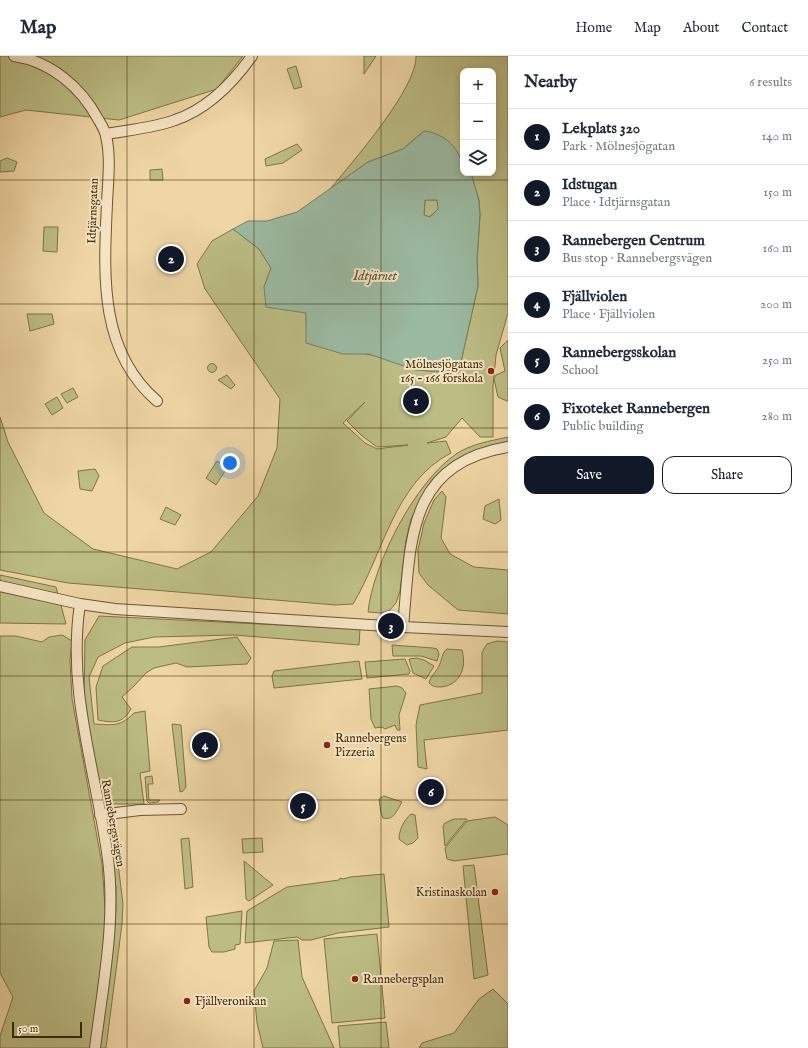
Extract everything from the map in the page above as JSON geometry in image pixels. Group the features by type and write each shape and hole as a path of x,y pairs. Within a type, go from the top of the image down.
{"street":[{"name":"Idtjärnsgatan","path":"14,56 34,61 50,68 65,79 80,93 94,112 106,134 108,181 104,268 108,308 113,330 126,361 146,389 157,401"},
{"path":"106,134 174,121 191,114 207,104 228,86 238,76 252,56"},
{"path":"403,627 411,544 418,518 427,495 438,480 466,458 508,447"},
{"path":"0,586 80,604 115,609 508,632"},
{"name":"Rannebergsvägen","path":"80,604 78,654 81,718 107,853 111,900 106,960 95,1048"},
{"path":"100,814 181,808"}],"green space":[{"path":"0,56 243,56 217,89 119,120 26,110 0,117"},
{"path":"364,56 376,56 364,74"},
{"path":"416,56 508,56 508,313 496,355 493,386 493,437 480,437 462,418 446,437 427,443 446,441 451,453 432,466 416,482 403,501 353,604 336,605 68,583 0,570 0,417 8,442 44,513 93,549 177,569 211,552 258,496 277,448 280,399 205,289 197,264 212,241 233,229 259,249 271,268 264,287 306,313 307,343 371,355 425,371 447,370 460,366 478,286 477,260 480,215 479,200 471,176 496,176 496,68 460,68 460,157 454,148 424,131 403,149 368,162 330,189 382,125 414,70","holes":["365,402 347,421 361,435 377,447 408,445 377,449 365,443 343,423"]},
{"path":"296,66 302,87 294,89 287,69"},
{"path":"297,144 302,150 283,163 266,166 265,159"},
{"path":"7,158 17,162 14,171 0,172 0,161"},
{"path":"162,169 163,180 150,180 150,170"},
{"path":"425,200 437,200 439,209 429,217 424,215"},
{"path":"44,227 58,227 57,252 43,251"},
{"path":"27,314 52,314 54,324 30,331"},
{"path":"508,340 507,401 498,397 494,379 496,375 505,371 500,348"},
{"path":"212,363 217,368 212,373 207,368"},
{"path":"227,375 235,385 231,389 218,380"},
{"path":"73,388 78,397 67,403 61,394"},
{"path":"57,397 63,408 52,415 45,404"},
{"path":"508,437 508,442 481,449 420,501 411,519 406,540 400,591 396,603 389,611 381,613 368,612 378,571 387,548 411,504 426,484 441,467 456,454 481,443"},
{"path":"217,461 227,468 216,485 206,478"},
{"path":"95,469 99,476 92,491 80,489 78,471"},
{"path":"442,491 446,497 441,538 450,554 474,567 508,570 508,614 458,610 428,585 419,573 418,550 424,523 434,500"},
{"path":"499,499 501,520 495,524 483,519 485,506"},
{"path":"166,507 181,515 175,525 160,519"},
{"path":"0,575 56,587 66,624 0,623"},
{"path":"99,616 360,629 359,645 234,635 154,637 125,643 98,657 89,677 94,724 106,725 120,723 125,721 134,713 145,711 150,771 140,773 144,804 109,804 103,800 90,739 84,697 85,640"},
{"path":"62,635 72,641 70,660 72,699 102,864 107,934 91,1048 0,1048 0,1036 13,997 0,973 0,636 16,636 42,642 49,637"},
{"path":"237,637 251,658 247,664 187,667 176,663 154,668 146,673 122,697 131,709 128,714 121,720 113,722 98,720 96,687 103,666 132,647 159,647"},
{"path":"497,641 508,642 508,730 424,740 427,769 418,767 416,725 420,705 482,693 482,652 487,644"},
{"path":"392,645 433,648 437,649 439,654 437,661 421,656 393,656"},
{"path":"445,650 462,650 464,663 463,669 457,679 448,686 433,686 429,683 439,666"},
{"path":"417,658 434,666 426,679 413,673 409,659"},
{"path":"405,659 410,671 409,674 367,678 365,662"},
{"path":"359,661 362,679 274,688 272,676 274,671"},
{"path":"397,686 402,688 406,693 399,715 400,730 397,730 395,725 385,729 382,727 375,728 371,719 369,689"},
{"path":"172,724 181,725 186,787 180,792"},
{"path":"152,776 153,784 148,784 149,800 160,800 158,802 149,803 147,801 145,777"},
{"path":"384,796 402,802 395,814 387,819 383,818 381,813 379,799"},
{"path":"411,814 415,815 418,838 413,843 407,845 399,839 399,836 402,825"},
{"path":"495,817 508,825 508,854 454,861 447,859 445,848 467,821"},
{"path":"454,819 467,819 445,846 443,826 445,823"},
{"path":"113,824 123,904 122,924 106,1048 100,1048 114,938 116,910 116,887 108,831"},
{"path":"189,838 193,887 185,889 181,839"},
{"path":"262,838 263,852 243,853 242,839"},
{"path":"244,861 273,885 249,901 246,899"},
{"path":"474,865 488,975 474,979 463,866"},
{"path":"384,874 389,927 338,933 311,940 302,940 297,937 245,943 247,911 287,887 339,880 340,878 343,879"},
{"path":"242,911 240,944 235,945 235,949 224,952 212,952 209,947 206,917"},
{"name":"Rannebergsplan","path":"377,934 385,1018 332,1023 324,939"},
{"path":"298,940 302,977 334,1048 263,1048 257,1023 254,991 267,968 274,941"},
{"path":"493,989 508,1004 508,1048 419,1048 422,1043 454,1033 479,999"},
{"path":"386,1022 389,1048 340,1048 338,1026"}],"water":[{"name":"Idtjärnet","path":"424,131 432,132 446,139 452,144 460,157 460,176 472,176 479,201 480,215 477,260 478,286 460,366 446,372 415,370 369,354 343,354 306,343 306,313 266,307 264,287 271,268 259,249 233,229 248,221 267,221 297,212 368,162 403,149","holes":["425,200 437,200 438,209 430,217 424,215"]}],"place":[{"name":"Idstugan","path":"171,259"},
{"name":"Mölnesjögatans 165 - 166 förskola","path":"491,371"},
{"name":"Lekplats 320","path":"416,401"},
{"name":"Rannebergen Centrum","path":"391,626"},
{"name":"Fjällviolen","path":"205,745"},
{"name":"Rannebergens Pizzeria","path":"327,745"},
{"name":"Fixoteket Rannebergen","path":"431,792"},
{"name":"Rannebergsskolan","path":"303,806"},
{"name":"Kristinaskolan","path":"495,892"},
{"name":"Rannebergsplan","path":"355,979"},
{"name":"Fjällveronikan","path":"187,1001"}]}
